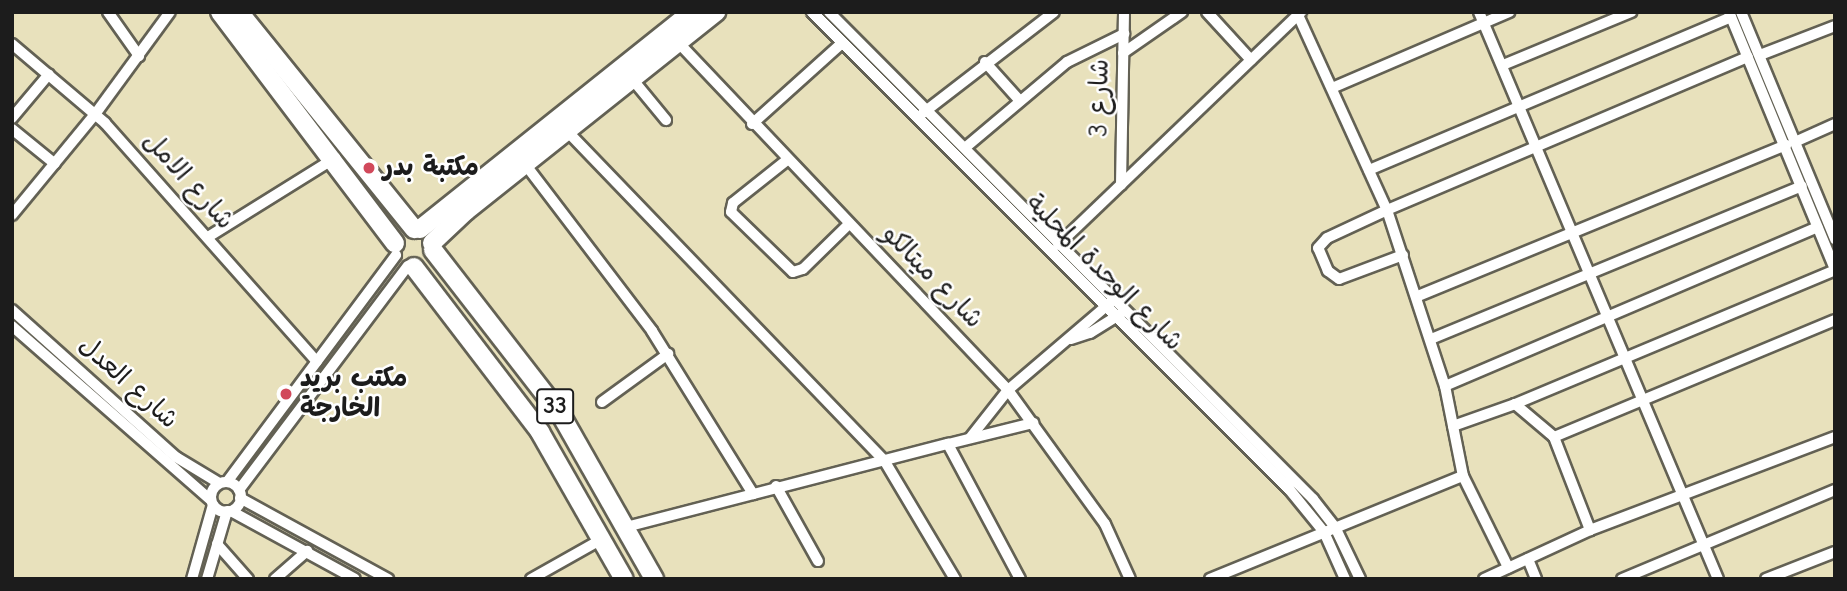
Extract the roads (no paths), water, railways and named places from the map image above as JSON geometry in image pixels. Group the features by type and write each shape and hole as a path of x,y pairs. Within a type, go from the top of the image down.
{"highway":[{"path":"220,12 314,120 433,246"},
{"path":"239,12 300,103"},
{"path":"314,120 335,158 403,258 427,262 433,246 525,164 633,80 692,12"},
{"path":"403,258 399,236 417,229 673,37 716,12"},
{"name":"33","path":"433,246 547,395 654,579"},
{"name":"33","path":"403,258 526,412 624,579"}],"street":[{"path":"108,12 139,56"},
{"path":"12,215 96,113 170,12"},
{"name":"شارع الوحدة المحلية","path":"812,12 841,44 1289,489 1324,532 1345,579"},
{"name":"شارع الوحدة المحلية","path":"829,12 1129,309 1335,527 1360,579"},
{"path":"916,118 985,62 1054,12"},
{"name":"شارع 3","path":"1121,185 1124,12"},
{"path":"1123,53 1182,12"},
{"path":"1207,12 1251,60"},
{"path":"1282,12 1297,16 1387,210 1418,296 1445,386 1463,476 1508,568"},
{"path":"1332,88 1482,18 1510,12"},
{"path":"1503,65 1631,12"},
{"path":"1738,14 1760,55 1768,89"},
{"path":"1738,14 1748,57 1768,89 1791,143 1832,224 1835,239"},
{"path":"1369,170 1519,104 1738,14"},
{"path":"1051,252 1297,16"},
{"path":"1482,18 1574,229 1642,401 1718,579"},
{"path":"1760,55 1835,26"},
{"path":"966,147 1067,62 1124,34"},
{"name":"شارع ميتالكو","path":"673,37 752,124 1008,390 1105,524 1130,579"},
{"name":"شارع الامل","path":"12,44 96,113 320,358 334,363"},
{"path":"752,124 841,44"},
{"path":"1403,255 1339,279 1318,254 1318,244 1387,210 1748,57"},
{"path":"985,62 1020,101"},
{"path":"12,118 49,74"},
{"path":"633,80 666,120"},
{"path":"1418,296 1574,229 1835,124"},
{"path":"12,129 55,164"},
{"path":"567,131 884,460 955,579"},
{"path":"1453,426 1515,404 1835,269 1802,186 1791,143"},
{"path":"208,237 335,158"},
{"path":"787,160 733,203 731,212 793,272 803,269 849,224"},
{"path":"525,164 668,354 752,494"},
{"path":"1431,339 1802,186"},
{"path":"1445,386 1817,227"},
{"path":"192,579 212,502 223,483 320,358 403,258"},
{"path":"206,579 229,511 334,363 403,258"},
{"path":"970,438 1008,390 1118,298"},
{"path":"1070,338 1090,334 1129,309"},
{"name":"شارع العدل","path":"12,310 176,457 388,579"},
{"path":"1554,437 1835,320"},
{"name":"شارع العدل","path":"12,326 212,502 355,579"},
{"path":"602,402 668,354"},
{"path":"306,377 317,385"},
{"path":"1515,404 1554,437 1590,530"},
{"path":"626,527 776,486 1033,423"},
{"path":"1484,579 1590,530 1835,436"},
{"path":"948,444 1020,579"},
{"path":"1213,578 1463,476"},
{"path":"776,486 818,561"},
{"path":"1622,579 1835,490"},
{"path":"531,579 602,540"},
{"path":"217,544 248,579"},
{"path":"275,579 307,551"},
{"path":"1766,579 1835,552"},
{"path":"1528,559 1536,579"}],"place":[{"name":"مكتبة بدر","path":"369,168"},
{"name":"مكتب بريد الخارجة","path":"286,394"}]}
